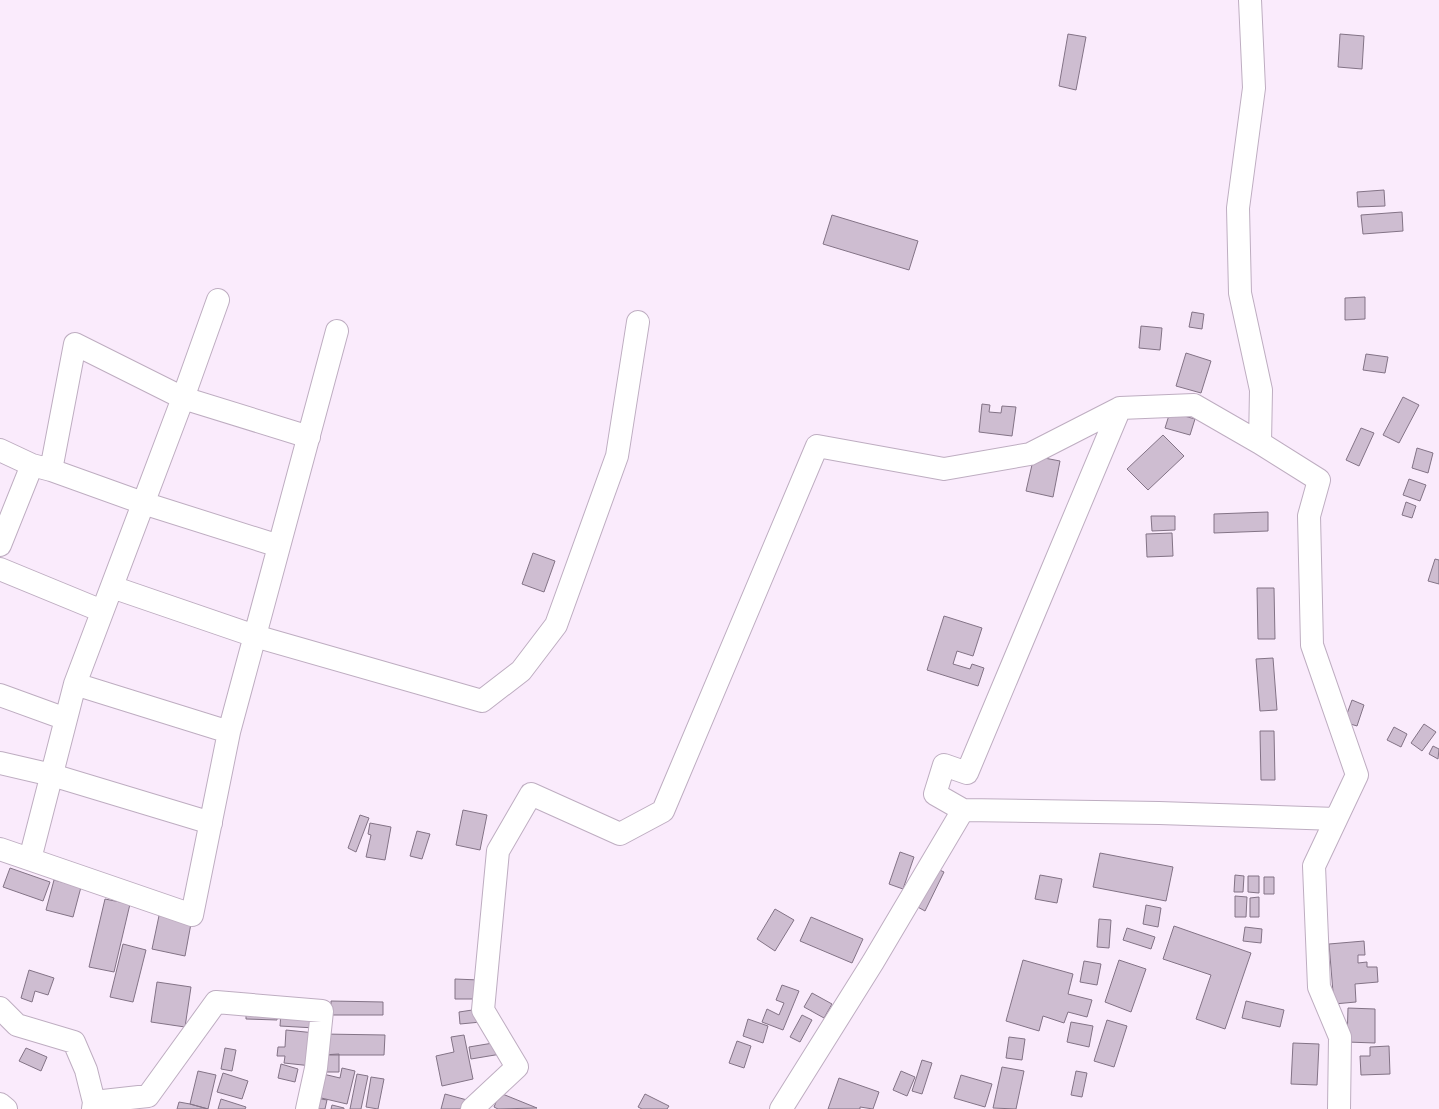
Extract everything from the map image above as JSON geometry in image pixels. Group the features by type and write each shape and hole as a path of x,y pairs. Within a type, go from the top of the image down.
{"street":[{"path":"1250,0 1254,88 1238,208 1240,293 1261,390 1260,443"},
{"path":"30,859 75,684 144,503 218,300"},
{"path":"112,587 255,636 482,701 521,671 556,625 617,456 638,322"},
{"path":"0,849 192,915 229,732 337,331"},
{"path":"0,545 41,467 75,344 183,398 309,437"},
{"path":"472,1109 516,1066 482,1010 498,851 531,794 620,834 664,811 817,446 944,469 1030,454 1120,408 1194,405 1260,443 1318,480 1309,516 1312,645 1357,775 1314,866 1319,987 1340,1036 1339,1109"},
{"path":"1120,408 967,773 944,765 935,794 963,810 1159,813 1336,819"},
{"path":"0,450 41,467 144,503 279,546"},
{"path":"0,569 102,611"},
{"path":"75,684 229,732"},
{"path":"0,696 66,719"},
{"path":"0,763 52,775 211,823"},
{"path":"780,1109 873,962 963,810"},
{"path":"0,1008 17,1025 74,1042 86,1070 94,1105 148,1096 216,1002 322,1010 316,1068 307,1109"},
{"path":"0,1104 6,1109"}],"building":[{"path":"1068,34 1086,37 1076,90 1059,86"},
{"path":"1340,34 1364,36 1362,69 1338,67"},
{"path":"1384,190 1385,206 1358,207 1357,192"},
{"path":"1402,212 1403,231 1363,234 1361,215"},
{"path":"832,215 918,241 909,270 823,244"},
{"path":"1365,297 1365,319 1345,320 1345,298"},
{"path":"1192,312 1204,314 1202,329 1189,327"},
{"path":"1141,326 1162,328 1160,350 1139,348"},
{"path":"1186,353 1211,361 1201,393 1176,386"},
{"path":"1366,354 1388,357 1385,373 1363,370"},
{"path":"1403,397 1419,405 1399,443 1383,435"},
{"path":"982,404 990,405 989,412 1001,413 1002,406 1016,407 1012,436 979,432"},
{"path":"1170,412 1195,419 1190,435 1165,428"},
{"path":"1361,428 1374,433 1359,466 1346,460"},
{"path":"1163,435 1184,456 1148,490 1127,469"},
{"path":"1417,448 1433,453 1428,473 1412,468"},
{"path":"1034,456 1060,461 1053,497 1026,491"},
{"path":"1409,479 1426,485 1420,501 1403,495"},
{"path":"1406,502 1416,506 1412,518 1402,515"},
{"path":"1268,512 1268,531 1214,533 1214,514"},
{"path":"1151,516 1175,516 1175,530 1152,531"},
{"path":"1172,533 1173,556 1147,557 1146,534"},
{"path":"533,553 555,561 544,592 522,584"},
{"path":"1435,559 1439,560 1439,584 1428,581"},
{"path":"1257,588 1274,588 1275,639 1258,639"},
{"path":"944,616 982,628 973,656 957,651 953,664 970,669 972,664 984,668 978,686 927,670"},
{"path":"1273,658 1277,710 1260,711 1256,659"},
{"path":"1352,700 1364,705 1357,726 1344,722"},
{"path":"1424,724 1436,732 1422,751 1411,743"},
{"path":"1394,727 1407,734 1401,747 1387,740"},
{"path":"1260,731 1274,731 1275,780 1261,780"},
{"path":"1433,746 1439,749 1438,759 1429,754"},
{"path":"463,810 487,815 480,850 456,845"},
{"path":"360,815 369,818 356,852 348,848"},
{"path":"370,823 391,827 385,860 366,857 371,835 368,834"},
{"path":"417,831 430,834 422,859 410,856"},
{"path":"900,852 914,857 903,889 889,884"},
{"path":"1100,853 1173,867 1166,901 1093,887"},
{"path":"933,867 944,872 925,911 914,905"},
{"path":"10,868 50,882 43,901 3,887"},
{"path":"1040,875 1062,879 1057,903 1035,899"},
{"path":"1235,875 1244,876 1243,892 1234,892"},
{"path":"1248,876 1259,876 1259,893 1248,892"},
{"path":"1264,877 1274,877 1274,894 1264,894"},
{"path":"54,880 81,887 73,917 46,910"},
{"path":"1235,896 1247,897 1246,917 1235,917"},
{"path":"1259,897 1259,917 1250,917 1250,898"},
{"path":"105,899 130,904 114,972 89,967"},
{"path":"1146,905 1161,908 1158,927 1143,924"},
{"path":"775,909 794,920 775,951 757,939"},
{"path":"160,911 192,918 185,956 152,949"},
{"path":"811,917 863,939 852,963 800,941"},
{"path":"1099,919 1111,920 1109,948 1097,947"},
{"path":"1174,926 1251,953 1225,1029 1196,1019 1211,975 1163,959"},
{"path":"1245,927 1262,929 1261,943 1243,941"},
{"path":"1127,928 1155,937 1151,949 1123,940"},
{"path":"1364,941 1365,955 1358,955 1358,963 1367,962 1367,967 1377,967 1378,982 1355,984 1356,1002 1334,1004 1329,944"},
{"path":"123,944 146,950 133,1002 110,997"},
{"path":"1023,960 1073,974 1068,994 1092,1000 1087,1017 1068,1012 1064,1023 1043,1016 1039,1031 1006,1021"},
{"path":"1119,960 1146,969 1131,1012 1105,1002"},
{"path":"1084,961 1101,964 1097,985 1080,982"},
{"path":"29,970 54,978 48,995 35,991 32,1002 21,998"},
{"path":"455,979 479,980 479,999 455,999"},
{"path":"157,982 191,987 185,1027 151,1022"},
{"path":"782,985 799,991 783,1030 762,1022 767,1009 779,1015 784,1003 776,1000"},
{"path":"812,993 832,1004 824,1018 804,1007"},
{"path":"331,1001 383,1002 383,1015 331,1015"},
{"path":"1246,1001 1284,1010 1280,1027 1242,1018"},
{"path":"1348,1008 1375,1009 1375,1043 1347,1042"},
{"path":"479,1009 481,1022 460,1024 459,1012"},
{"path":"246,1010 278,1010 277,1020 246,1019"},
{"path":"281,1013 316,1015 315,1028 280,1026"},
{"path":"802,1015 812,1020 800,1042 790,1037"},
{"path":"748,1019 768,1026 763,1043 743,1036"},
{"path":"1107,1020 1127,1026 1114,1067 1094,1061"},
{"path":"1071,1022 1093,1026 1089,1047 1067,1042"},
{"path":"286,1030 315,1033 312,1066 284,1063 285,1056 277,1056 278,1047 285,1047"},
{"path":"323,1034 385,1035 384,1055 322,1055"},
{"path":"464,1035 473,1079 442,1086 436,1056 454,1052 451,1037"},
{"path":"1009,1037 1025,1039 1022,1060 1006,1058"},
{"path":"737,1041 751,1046 744,1068 729,1063"},
{"path":"499,1042 501,1054 471,1059 469,1047"},
{"path":"1293,1043 1319,1044 1317,1085 1291,1084"},
{"path":"1389,1046 1390,1074 1361,1075 1360,1056 1370,1056 1370,1047"},
{"path":"26,1048 47,1057 41,1071 19,1061"},
{"path":"225,1048 236,1050 232,1071 221,1069"},
{"path":"339,1054 339,1072 322,1072 322,1055"},
{"path":"922,1060 932,1063 922,1094 912,1091"},
{"path":"281,1064 298,1069 295,1082 278,1078"},
{"path":"1002,1067 1024,1071 1016,1109 993,1108"},
{"path":"342,1068 355,1071 347,1104 317,1097 323,1074 340,1078"},
{"path":"198,1071 216,1075 208,1109 190,1104"},
{"path":"901,1071 915,1077 907,1096 893,1090"},
{"path":"1076,1071 1087,1073 1082,1097 1071,1095"},
{"path":"223,1073 248,1081 242,1099 217,1092"},
{"path":"357,1074 368,1076 361,1109 350,1109"},
{"path":"961,1075 992,1084 985,1107 954,1098"},
{"path":"371,1077 384,1079 378,1109 366,1107"},
{"path":"839,1078 879,1092 873,1109 860,1107 860,1109 828,1109"},
{"path":"500,1093 537,1108 498,1109 494,1107"},
{"path":"445,1094 467,1100 465,1109 441,1109"},
{"path":"645,1094 669,1106 667,1109 642,1109 638,1107"},
{"path":"316,1098 327,1100 325,1109 314,1109"},
{"path":"221,1099 246,1107 245,1109 218,1109"},
{"path":"179,1102 190,1104 208,1109 177,1109"},
{"path":"332,1105 344,1108 344,1109 331,1109"}]}
